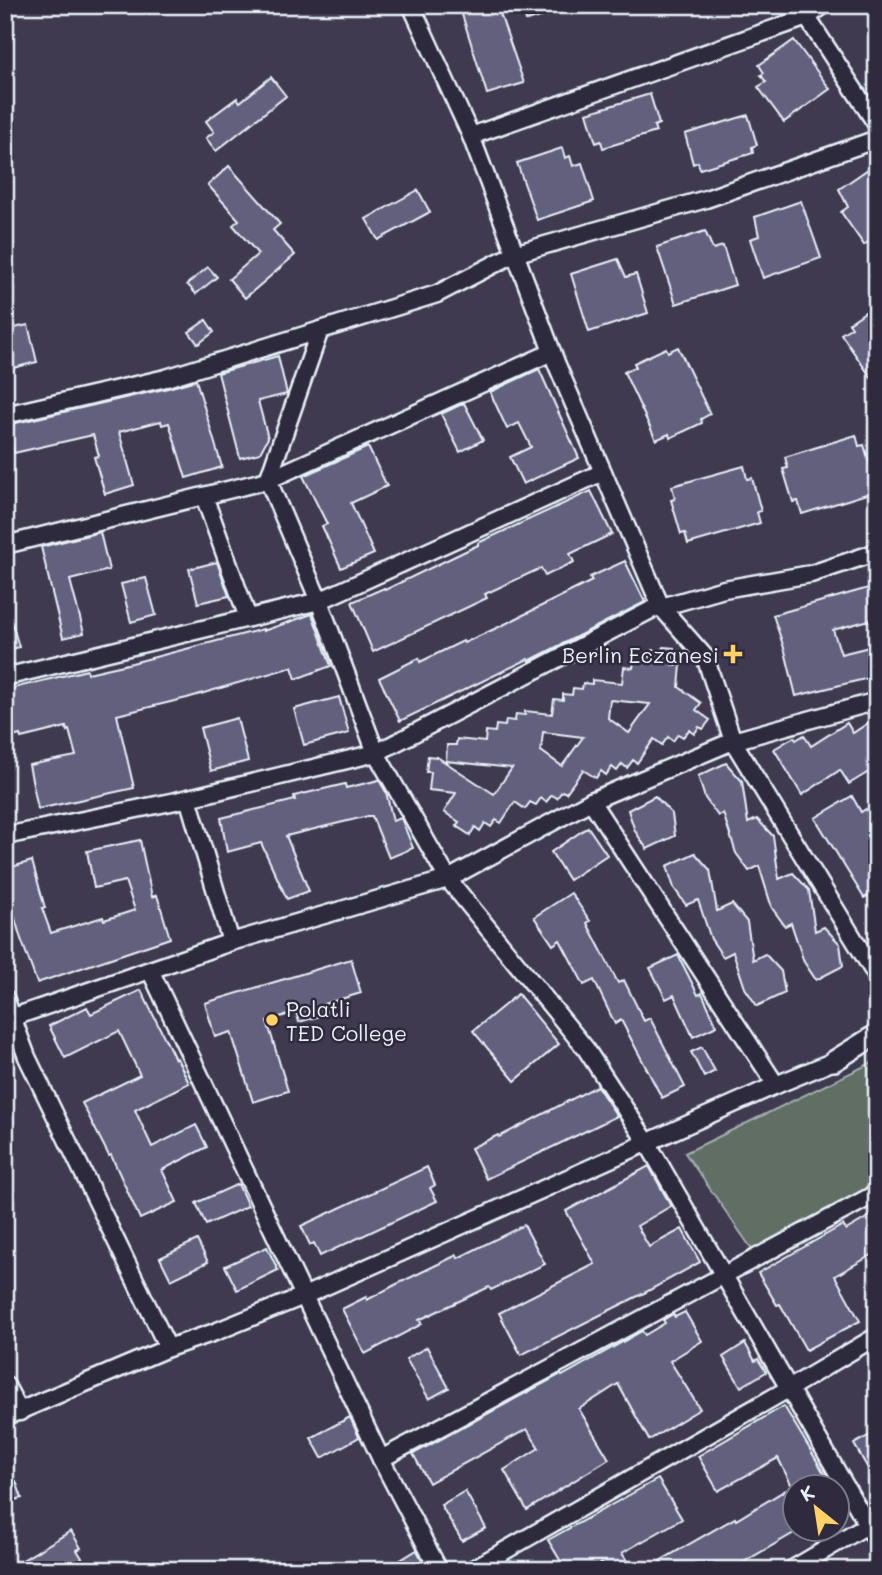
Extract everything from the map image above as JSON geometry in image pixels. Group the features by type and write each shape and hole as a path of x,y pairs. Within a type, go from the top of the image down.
{"street":[{"path":"411,5 471,136 552,352 661,607 705,657 733,741 877,977"},
{"path":"471,136 824,5"},
{"path":"803,11 877,125"},
{"path":"5,415 166,378 437,294 514,254 706,199 877,139"},
{"path":"320,330 268,480 319,601 376,752 448,879 586,1049 648,1144 789,1389 872,1522 877,1541"},
{"path":"5,545 268,480 552,352"},
{"path":"5,677 319,601 603,472"},
{"path":"204,496 248,618"},
{"path":"5,836 188,798 376,752 651,610 724,589 811,574 877,552"},
{"path":"8,1019 151,972 231,942 448,879 592,801 733,741 877,701"},
{"path":"188,798 231,942"},
{"path":"592,801 776,1085"},
{"path":"151,972 306,1295 381,1459 439,1570"},
{"path":"5,998 8,1019 168,1348"},
{"path":"834,1061 877,1034"},
{"path":"5,1384 13,1415 168,1348 306,1295 776,1085 877,1047"},
{"path":"381,1459 877,1193"},
{"path":"471,1570 877,1336"},
{"path":"791,1570 872,1522"}],"green space":[{"path":"877,1060 877,1187 756,1255 685,1153"}],"building":[{"path":"459,5 497,5 524,83 487,94"},
{"path":"522,5 569,5 570,9 526,21"},
{"path":"794,40 830,89 784,122 758,87 766,82 759,65"},
{"path":"271,77 286,96 216,151 206,138 214,132 206,121 237,98 240,102"},
{"path":"650,94 659,124 654,126 656,132 603,148 601,141 596,143 587,113"},
{"path":"748,115 757,145 752,147 753,153 700,169 698,162 693,164 685,134"},
{"path":"562,148 565,158 570,156 573,166 582,163 594,201 537,220 517,163"},
{"path":"877,163 877,236 864,245 841,212 848,207 839,189"},
{"path":"229,166 280,224 273,230 295,255 245,298 229,279 258,254 233,225 239,220 208,185"},
{"path":"418,190 430,212 378,240 366,219"},
{"path":"801,201 821,258 763,278 750,239 759,236 755,217"},
{"path":"705,231 713,249 723,246 735,285 676,304 657,247"},
{"path":"618,259 626,277 636,274 648,313 589,332 571,274"},
{"path":"208,267 217,277 196,294 187,284"},
{"path":"877,304 877,386 841,334 852,327 849,323"},
{"path":"206,320 214,332 198,344 189,332"},
{"path":"28,325 37,362 5,370 5,330"},
{"path":"678,347 710,414 701,419 702,423 670,438 669,434 656,440 624,372 636,367 634,363 666,348 668,352"},
{"path":"278,356 287,394 258,401 268,438 260,453 240,458 218,373"},
{"path":"539,369 579,458 523,484 510,457 531,447 519,423 507,429 490,392"},
{"path":"196,380 222,467 186,478 169,423 162,425 161,421 119,432 134,485 105,494 94,457 99,456 93,435 14,453 7,425"},
{"path":"464,403 483,440 460,452 441,414"},
{"path":"856,435 859,446 864,445 874,478 870,480 873,492 802,514 798,501 793,502 783,469 788,468 785,457"},
{"path":"368,447 387,486 351,503 374,554 341,568 322,526 327,524 303,476"},
{"path":"744,466 747,479 752,478 761,511 757,512 760,523 688,544 685,533 681,534 671,500 675,499 672,486"},
{"path":"591,491 612,534 570,554 574,562 545,576 541,568 485,594 487,598 373,652 352,602 384,588 385,590"},
{"path":"100,532 109,570 70,580 84,633 63,638 41,547"},
{"path":"625,561 645,602 529,661 528,659 400,721 379,678 419,658 420,662 501,626 592,581 590,577"},
{"path":"217,562 229,596 198,603 189,569"},
{"path":"146,578 156,615 131,622 121,584"},
{"path":"872,587 877,618 833,630 841,654 877,645 877,676 796,696 773,615"},
{"path":"5,613 9,613 19,647 5,651"},
{"path":"312,614 331,666 296,679 292,667 187,698 117,715 134,788 38,809 29,765 76,756 69,730 67,731 66,727 21,738 20,735 5,739 5,690 263,631"},
{"path":"663,647 674,648 672,665 681,665 679,687 701,703 696,710 710,720 703,729 699,727 694,734 689,730 683,737 678,734 673,741 668,737 662,745 654,739 637,763 633,760 627,768 622,764 617,771 612,767 606,775 601,771 596,778 583,770 566,793 562,791 557,798 552,795 546,802 541,798 536,805 530,802 525,809 515,802 501,823 496,820 491,827 485,823 480,831 475,827 470,835 456,826 459,822 444,812 456,793 429,790 431,772 426,772 428,756 437,757 494,794 512,768 446,761 447,745 456,745 457,739 485,742 486,731 495,732 496,725 505,726 506,720 515,721 516,714 525,715 525,711 552,714 554,699 563,700 563,694 572,695 573,688 582,689 583,683 592,684 592,680 622,683 624,667 633,668 634,661 643,662 643,656 653,657 653,650 662,651","holes":["610,700 650,704 629,733 608,718","543,732 583,737 562,766 541,751"]},
{"path":"339,697 349,733 304,745 294,709"},
{"path":"237,718 248,761 211,771 200,728"},
{"path":"871,721 877,729 877,767 849,784 840,770 802,795 774,749 794,737 796,740 804,735 811,746 847,723 853,733"},
{"path":"726,763 742,781 748,823 757,819 773,836 779,879 793,873 809,890 815,931 824,927 840,944 843,966 816,980 804,962 791,923 785,926 772,908 759,866 749,871 736,853 723,813 718,816 705,798 698,776"},
{"path":"379,780 386,792 393,821 401,818 413,848 389,858 372,816 286,836 309,891 287,899 261,843 227,852 221,818 295,800 294,796 345,784 346,788"},
{"path":"655,796 672,814 675,836 647,849 635,831 628,810"},
{"path":"852,796 861,812 866,809 877,828 877,891 864,898 815,818"},
{"path":"588,827 607,855 569,880 551,852"},
{"path":"140,840 152,897 157,895 170,938 37,983 5,883 5,869 32,861 45,908 42,908 51,933 135,910 125,881 94,888 87,851"},
{"path":"695,853 710,870 717,911 732,904 747,922 753,960 765,954 781,971 785,993 757,1006 745,988 733,952 723,957 711,939 698,900 686,905 674,888 667,866"},
{"path":"571,893 590,921 587,923 618,983 624,980 644,1021 650,1018 685,1087 662,1098 621,1020 615,1024 594,980 584,985 560,940 553,945 534,917"},
{"path":"678,955 698,995 702,993 717,1026 693,1037 674,995 666,999 650,968"},
{"path":"351,959 361,993 324,1004 327,1014 299,1022 296,1012 267,1021 288,1091 253,1102 231,1032 215,1037 205,1003"},
{"path":"141,990 189,1083 135,1110 152,1147 196,1125 207,1147 162,1170 177,1202 140,1219 111,1155 109,1156 82,1103 140,1075 119,1031 65,1058 49,1026 87,1007 91,1014"},
{"path":"518,994 559,1044 515,1081 473,1031"},
{"path":"702,1047 715,1071 704,1077 691,1052"},
{"path":"597,1086 617,1116 486,1179 471,1148 498,1135 499,1137"},
{"path":"649,1166 671,1206 637,1226 649,1247 682,1229 700,1262 521,1355 499,1313 595,1264 566,1211"},
{"path":"427,1167 435,1185 430,1188 437,1201 320,1256 314,1243 310,1245 301,1226"},
{"path":"238,1184 248,1206 206,1225 196,1203"},
{"path":"877,1212 877,1252 835,1276 860,1321 806,1350 780,1304 777,1305 758,1273 843,1225 846,1230"},
{"path":"524,1225 545,1264 419,1320 422,1324 365,1354 342,1309 366,1297 367,1300 457,1255 458,1258"},
{"path":"197,1240 208,1262 171,1280 160,1258"},
{"path":"267,1247 278,1270 237,1290 225,1266"},
{"path":"685,1312 702,1341 670,1361 700,1409 649,1440 618,1384 579,1409 609,1459 527,1510 504,1470 539,1448 527,1429 429,1483 413,1454 642,1331 645,1335 665,1323 663,1320 673,1314 675,1317"},
{"path":"745,1343 755,1361 758,1359 766,1372 741,1387 723,1357"},
{"path":"427,1347 449,1388 429,1399 406,1359"},
{"path":"784,1406 825,1474 786,1474 778,1458 718,1491 698,1456"},
{"path":"350,1417 359,1437 322,1458 311,1438"},
{"path":"877,1431 877,1484 854,1444"},
{"path":"658,1479 682,1519 622,1553 633,1570 606,1570 602,1563 591,1570 566,1570 548,1540"},
{"path":"16,1481 22,1498 5,1503 5,1485"},
{"path":"465,1491 486,1528 462,1541 441,1505"},
{"path":"780,1493 780,1541 730,1570 665,1570 660,1561 735,1518 736,1520"},
{"path":"71,1531 81,1548 77,1550 85,1563 73,1570 6,1570"},
{"path":"417,1550 427,1570 384,1570"}],"place":[{"name":"Berlin Eczanesi","path":"733,654"},
{"name":"Polatli TED College","path":"272,1020"}]}
